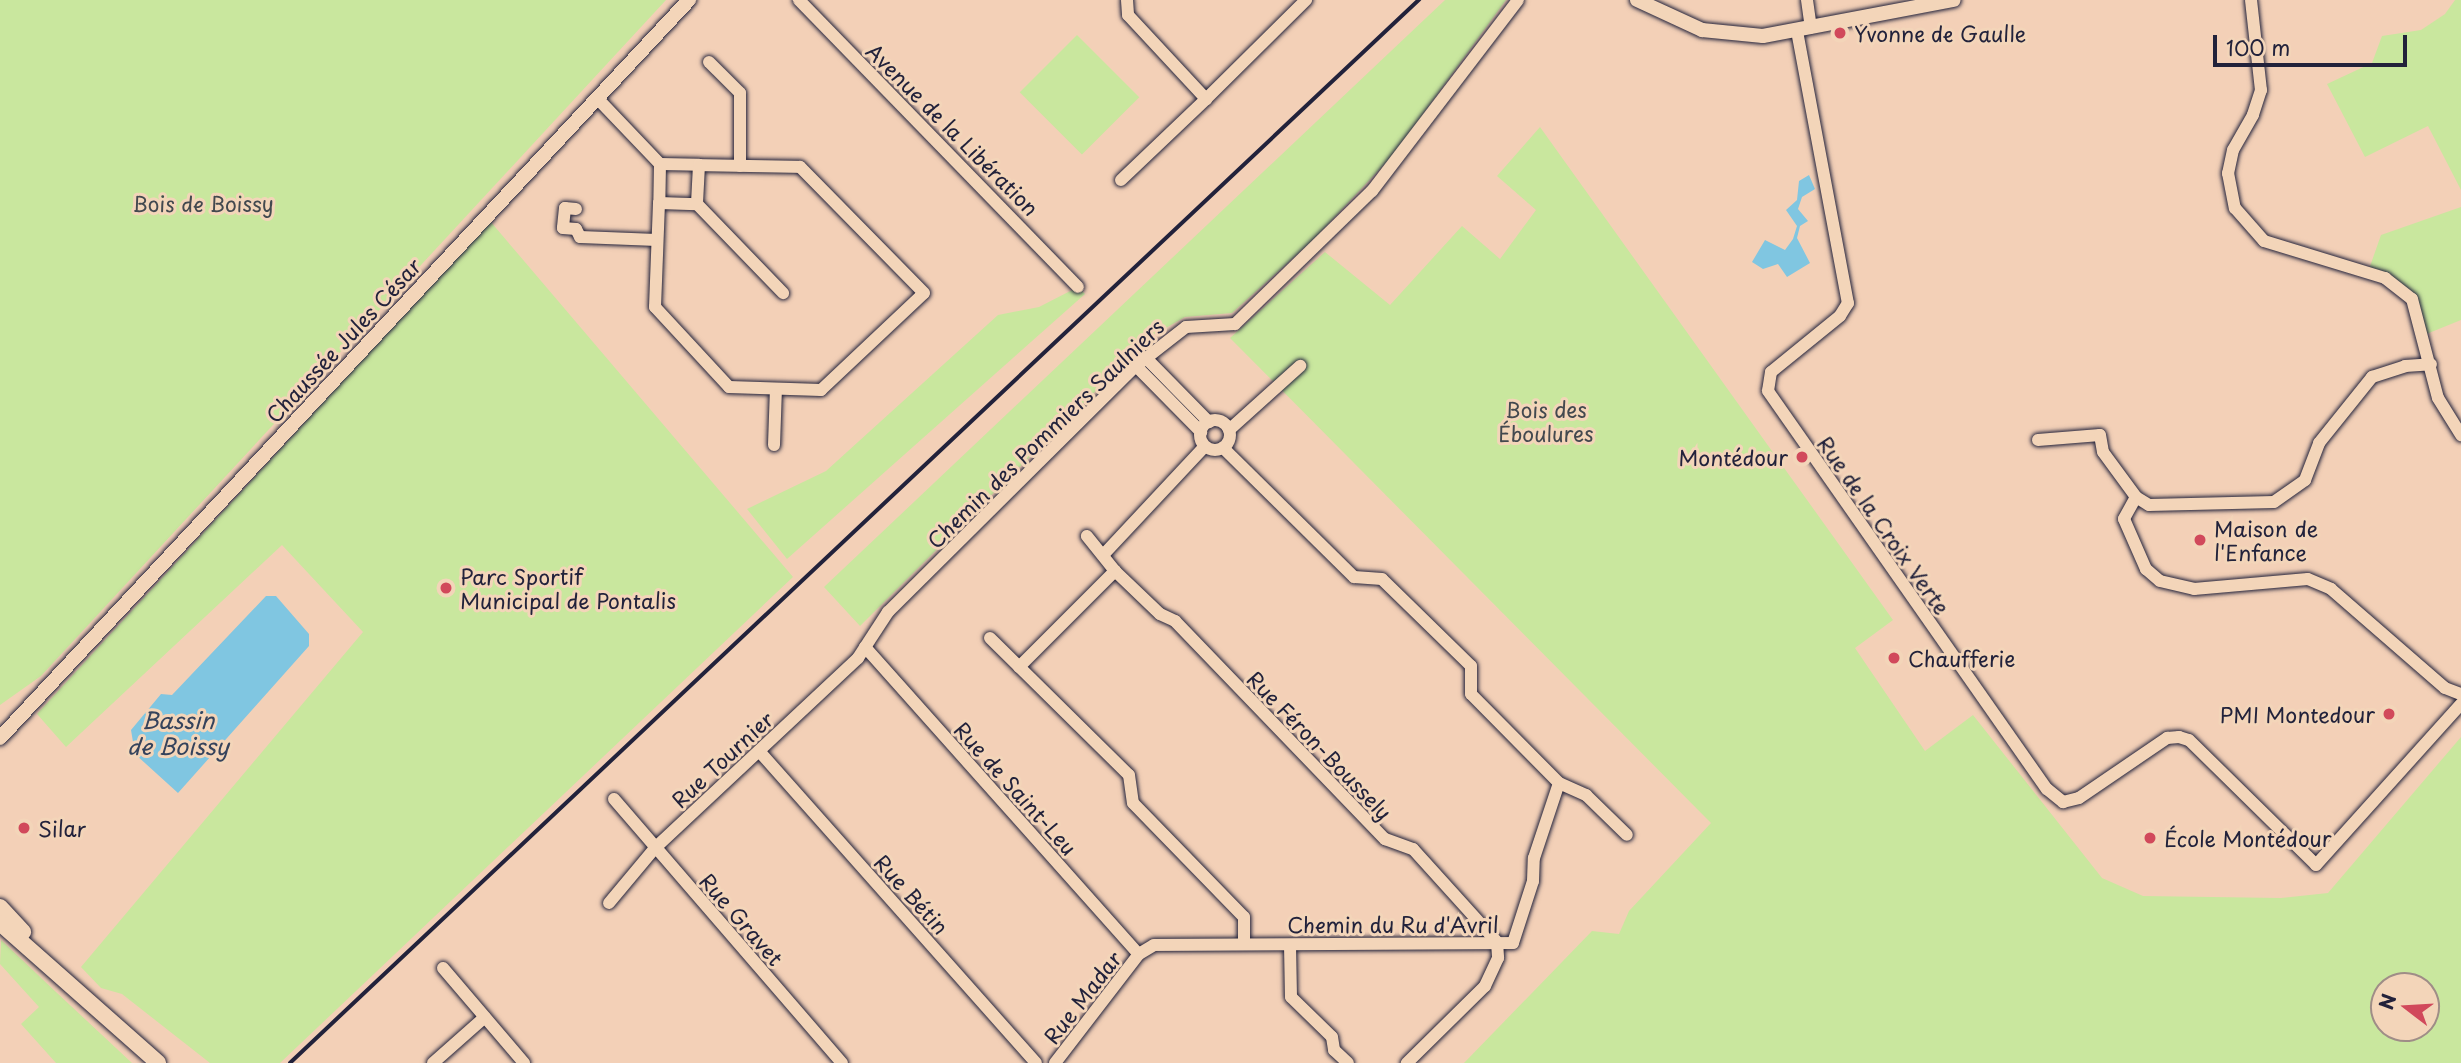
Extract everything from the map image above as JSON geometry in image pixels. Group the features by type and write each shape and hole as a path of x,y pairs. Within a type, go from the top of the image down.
{"main road":[{"path":"0,907 54,969"},
{"path":"0,923 158,1063"}],"street":[{"name":"Chaussée Jules César","path":"0,738 29,711 689,0"},
{"name":"Avenue de la Libération","path":"799,0 1078,287"},
{"path":"1127,0 1128,15 1206,99"},
{"path":"1121,180 1306,0"},
{"name":"Chemin des Pommiers Saulniers","path":"865,646 888,612 1141,362 1186,327 1235,324 1251,310 1400,161 1518,0"},
{"path":"1637,0 1702,30 1763,36 1954,0"},
{"path":"1804,29 1807,0"},
{"path":"2251,0 2260,90 2253,115 2232,150 2228,173 2235,208 2264,240 2385,278 2412,299 2438,398 2461,435"},
{"name":"Rue de la Croix Verte","path":"1804,29 1849,303 1840,316 1777,366 1768,379 1774,402 2047,789 2063,802 2079,798 2167,738 2179,737 2189,740 2316,865 2461,704"},
{"path":"709,62 740,93 740,166"},
{"path":"597,98 660,164 800,167 924,293 821,390 729,387 655,307 660,164"},
{"path":"697,204 699,165"},
{"path":"659,203 697,204 783,293"},
{"path":"576,209 565,208 563,228 576,229 580,237 657,240"},
{"path":"1105,553 1205,446 1205,427 1141,362"},
{"path":"2038,440 2099,435 2103,452 2136,497 2149,505 2171,508 2284,498 2305,480 2319,443 2372,377 2405,366 2431,364"},
{"path":"1229,430 1300,366"},
{"path":"774,445 776,389"},
{"path":"1205,427 1223,422 1229,430 1228,442 1223,448"},
{"path":"1205,446 1223,448 1354,577 1382,579 1471,666 1471,694 1559,783 1586,795 1627,835"},
{"path":"2136,497 2124,519 2146,569 2160,581 2194,589 2308,579 2331,589 2445,688 2461,694"},
{"path":"1019,667 1115,571 1105,553 1087,536"},
{"name":"Rue Féron-Boussely","path":"1115,571 1160,614 1175,621 1385,839 1413,849 1497,942"},
{"path":"990,638 1129,775 1133,803 1244,917 1244,943"},
{"name":"Rue Tournier","path":"609,903 655,848 759,751 865,646"},
{"name":"Rue de Saint-Leu","path":"865,646 1139,954"},
{"name":"Chaussée Jules César","path":"0,749 29,711"},
{"name":"Rue Bétin","path":"759,751 1036,1063"},
{"name":"Chemin du Ru d'Avril","path":"1139,954 1154,945 1513,943 1533,881 1534,858 1552,795 1559,783"},
{"name":"Rue Gravet","path":"614,799 842,1063"},
{"path":"1407,1063 1485,986 1498,958 1497,942"},
{"path":"1290,945 1291,997 1332,1037 1334,1050 1348,1063"},
{"name":"Rue Madar","path":"1055,1063 1139,954"},
{"path":"443,968 524,1063"},
{"path":"433,1063 485,1017"}],"green space":[{"name":"Bois de Boissy","path":"0,0 666,0 41,676 0,705"},
{"path":"1445,0 1506,0 1393,155 1313,240 1232,313 1185,317 1150,337 860,626 824,587"},
{"path":"2455,0 2461,0 2461,190 2428,126 2365,157 2327,84 2372,63 2382,36 2421,30 2445,14"},
{"path":"1077,35 1139,97 1082,155 1020,92"},
{"name":"Bois des Éboulures","path":"1540,127 1893,620 1855,648 1925,751 1973,715 2102,878 2143,896 2281,898 2328,893 2461,737 2461,1063 1464,1063 1592,931 1619,934 1629,911 1711,823 1230,338 1325,252 1390,305 1462,226 1500,259 1536,210 1497,176"},
{"path":"2461,207 2461,320 2424,335 2412,299 2368,272 2381,235"},
{"path":"490,221 793,577 280,1063 210,1063 122,994 101,988 81,967 363,632 282,545 66,747 37,714"},
{"path":"1078,287 1085,294 787,559 747,509 826,471 998,315 1039,307"},
{"path":"1,940 132,1063 56,1063 21,1024 39,1007 0,964"}],"water":[{"path":"1809,175 1815,189 1802,197 1798,209 1808,221 1800,226 1797,238 1810,263 1787,277 1778,264 1763,269 1752,262 1765,240 1785,250 1793,239 1797,226 1786,210 1797,200 1799,181"},
{"name":"Bassin de Boissy","path":"266,596 276,596 309,634 309,646 178,793 135,754 131,730 161,694 172,695"}],"railway":[{"path":"290,1063 1419,0"}],"place":[{"name":"Yvonne de Gaulle","path":"1840,33"},
{"name":"Montédour","path":"1802,457"},
{"name":"Maison de l'Enfance","path":"2200,540"},
{"name":"Parc Sportif Municipal de Pontalis","path":"446,588"},
{"name":"Chaufferie","path":"1894,658"},
{"name":"PMI Montedour","path":"2389,714"},
{"name":"Silar","path":"24,828"},
{"name":"École Montédour","path":"2150,838"}]}
